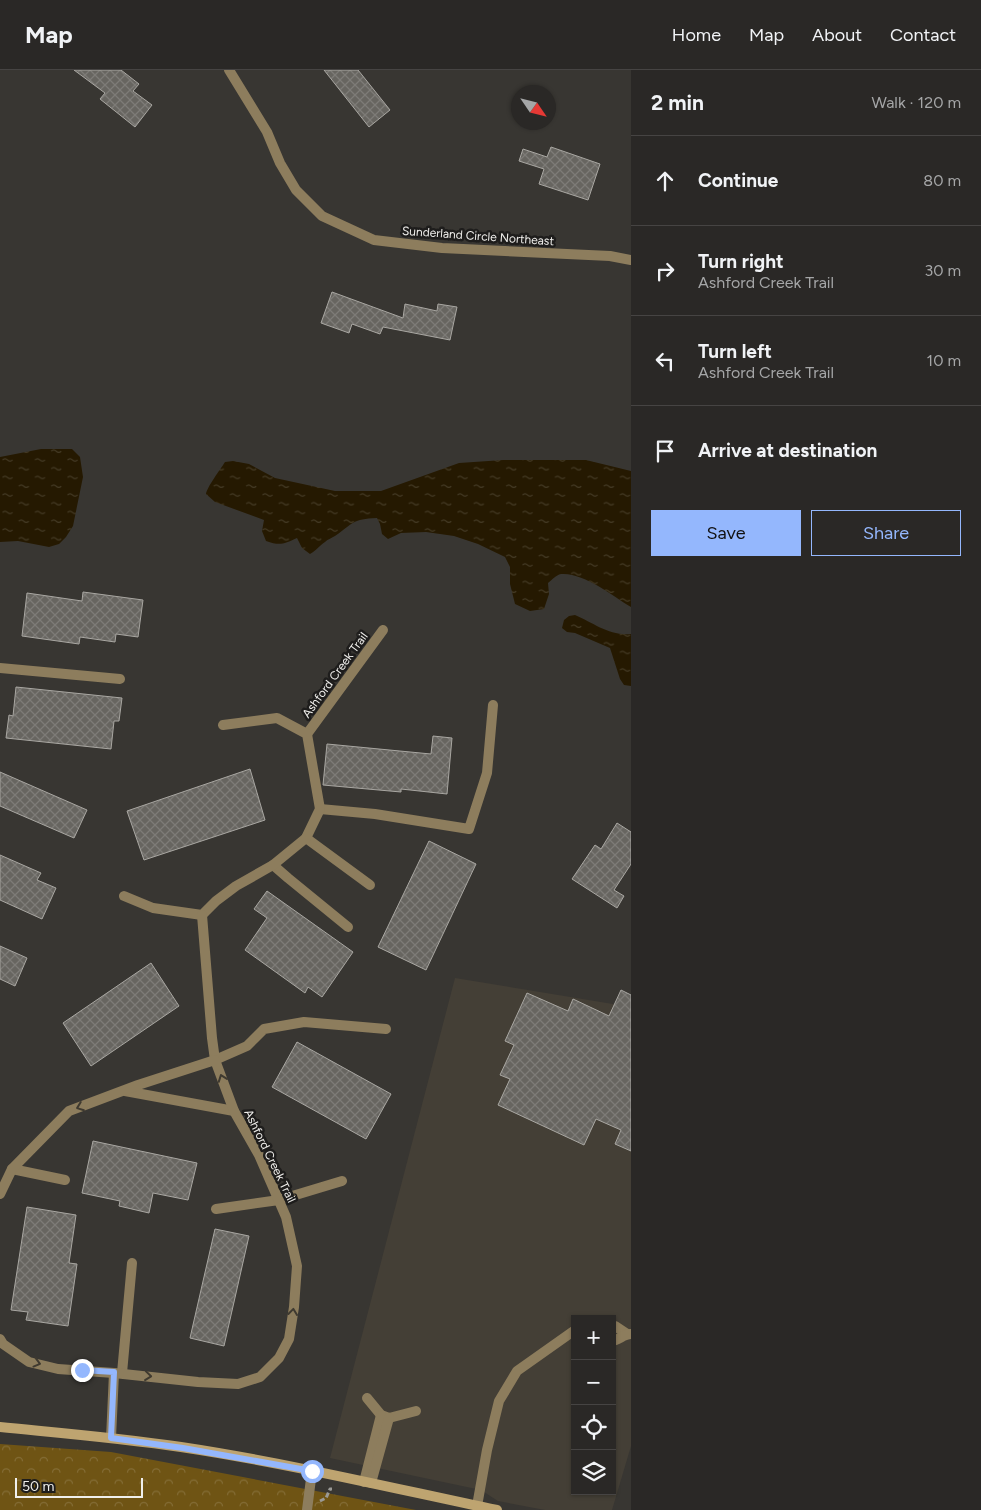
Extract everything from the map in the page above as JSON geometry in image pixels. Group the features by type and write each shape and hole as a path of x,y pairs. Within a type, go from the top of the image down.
{"main road":[{"path":"0,1427 111,1438 183,1448 368,1482 497,1510"}],"street":[{"name":"Sunderland Circle Northeast","path":"229,70 267,132 280,163 296,190 322,216 374,240 442,248 610,256 631,260"},
{"name":"Ashford Creek Trail","path":"320,809 306,734 383,630"},
{"path":"0,668 120,679"},
{"path":"124,896 153,908 202,915 216,901 236,886 273,865 306,838 320,809 375,814 469,829 487,773 493,705"},
{"name":"Ashford Creek Trail","path":"223,725 277,718 306,734"},
{"path":"306,838 370,885"},
{"path":"273,865 348,927"},
{"name":"Ashford Creek Trail","path":"0,1340 30,1362 58,1369 238,1384 260,1377 279,1358 289,1339 297,1266 286,1217 259,1155 234,1112 215,1060 202,915"},
{"path":"0,1194 12,1169 69,1111 124,1090 215,1060 247,1046 264,1029 304,1022 386,1029"},
{"path":"124,1090 234,1112"},
{"path":"12,1169 64,1180"},
{"path":"216,1209 279,1200 342,1180"},
{"path":"111,1438 132,1263"},
{"path":"616,1327 629,1334 616,1341"},
{"path":"477,1506 487,1450 499,1401 517,1371 571,1336"},
{"path":"367,1398 385,1417"},
{"path":"385,1417 416,1411"},
{"path":"368,1482 385,1417"},
{"path":"306,1510 312,1471"}],"path":[{"path":"318,1502 326,1498 330,1489 339,1490"}],"shaded area":[{"path":"455,978 631,1007 631,1446 612,1510 545,1510 498,1501 481,1490 330,1458"}],"green space":[{"path":"0,1444 111,1452 416,1510 0,1510"}],"water":[{"path":"41,449 72,449 80,457 83,477 73,526 59,544 49,547 18,541 0,542 0,457"},
{"path":"503,460 586,460 631,471 631,607 588,581 570,574 561,574 548,583 549,594 544,609 530,611 515,604 510,584 510,567 505,557 478,544 454,536 426,532 401,533 388,539 382,534 377,518 354,522 310,554 302,548 297,538 282,544 266,541 262,531 264,520 215,502 206,494 225,462 233,461 249,464 275,478 335,491 381,491 459,463"},
{"path":"575,615 609,631 631,634 631,686 624,685 620,679 610,648 575,633 567,632 562,628 564,620 569,616"}],"building":[{"path":"74,70 121,70 139,84 133,91 152,105 135,127 100,99 105,93"},
{"path":"324,70 358,70 390,110 369,127"},
{"path":"551,147 600,164 588,200 539,184 544,169 519,161 523,149 547,157"},
{"path":"332,292 403,318 405,304 437,311 438,304 457,307 450,340 383,327 380,334 352,324 349,333 321,323"},
{"path":"83,592 143,600 138,637 116,634 115,642 80,637 79,644 22,636 27,593 82,601"},
{"path":"16,687 122,698 119,721 114,721 111,749 6,738 9,715 13,716"},
{"path":"433,736 452,738 447,794 401,789 401,792 323,785 327,744 431,754"},
{"path":"250,769 265,820 144,860 127,811"},
{"path":"0,772 87,810 74,838 0,806"},
{"path":"617,823 631,832 631,864 614,890 624,896 617,908 572,879 595,845 601,849"},
{"path":"429,841 476,864 426,970 378,947"},
{"path":"0,855 41,873 37,880 56,888 42,919 0,900"},
{"path":"267,891 353,952 322,997 308,987 305,993 245,950 267,918 254,909"},
{"path":"0,946 27,958 15,986 0,979"},
{"path":"151,963 179,1006 91,1066 63,1023"},
{"path":"621,990 631,995 631,1151 615,1144 621,1130 596,1119 584,1145 498,1105 510,1079 500,1075 514,1045 505,1041 527,993 568,1011 573,999 609,1016"},
{"path":"297,1042 391,1094 366,1139 272,1087"},
{"path":"93,1141 197,1163 188,1200 153,1193 149,1213 119,1206 120,1201 82,1193"},
{"path":"27,1207 76,1215 69,1263 77,1264 68,1326 26,1320 28,1312 11,1310"},
{"path":"215,1229 249,1236 224,1346 190,1338"}],"route":[{"path":"82,1370 114,1372 111,1438 260,1460 312,1471"}]}
